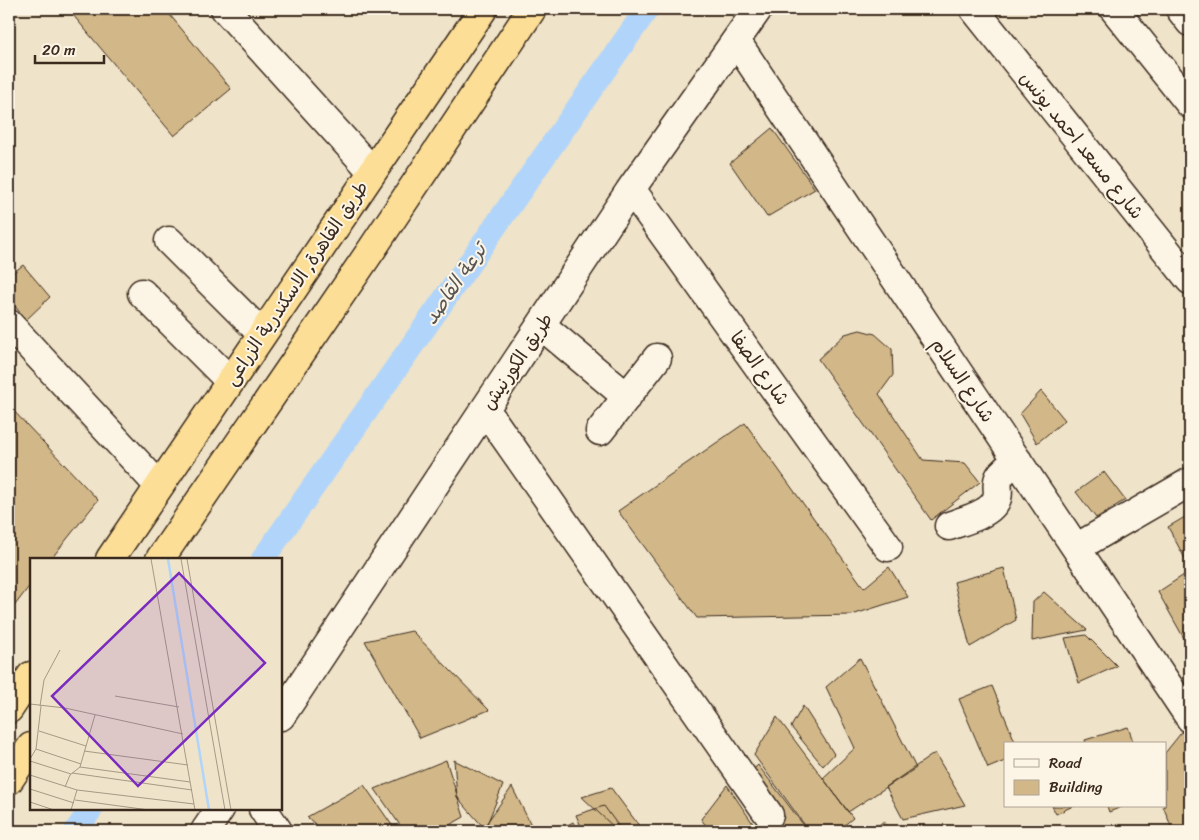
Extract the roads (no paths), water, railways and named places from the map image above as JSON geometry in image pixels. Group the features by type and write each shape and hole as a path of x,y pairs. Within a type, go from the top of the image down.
{"highway":[{"path":"161,558 372,249 532,9"},
{"name":"طريق القاهرة, الاسكندرية الزراعى","path":"111,558 434,80 473,13"},
{"path":"434,80 468,103"},
{"path":"336,224 372,249"},
{"path":"9,709 30,678"},
{"path":"9,780 30,748"}],"street":[{"path":"224,9 372,171"},
{"name":"طريق الكورنيش","path":"282,714 631,189 758,9"},
{"name":"شارع مسعد احمد يونس","path":"974,9 1190,280"},
{"path":"1114,9 1190,104"},
{"path":"1180,9 1190,22"},
{"name":"شارع السلام","path":"736,41 1190,718"},
{"name":"شارع الصفا","path":"631,189 888,547"},
{"path":"169,241 262,334"},
{"path":"142,293 230,381"},
{"path":"9,324 159,486"},
{"path":"541,325 626,397"},
{"path":"600,431 657,358"},
{"path":"485,409 769,815"},
{"path":"949,526 989,509 997,498 996,485 1000,474 1018,461"},
{"path":"1076,548 1190,482"},
{"path":"205,831 219,810"},
{"path":"264,810 278,831"}],"waterway":[{"name":"ترعة القاصد","path":"264,558 647,9"},
{"name":"ترعة القاصد","path":"76,831 90,810"}]}
